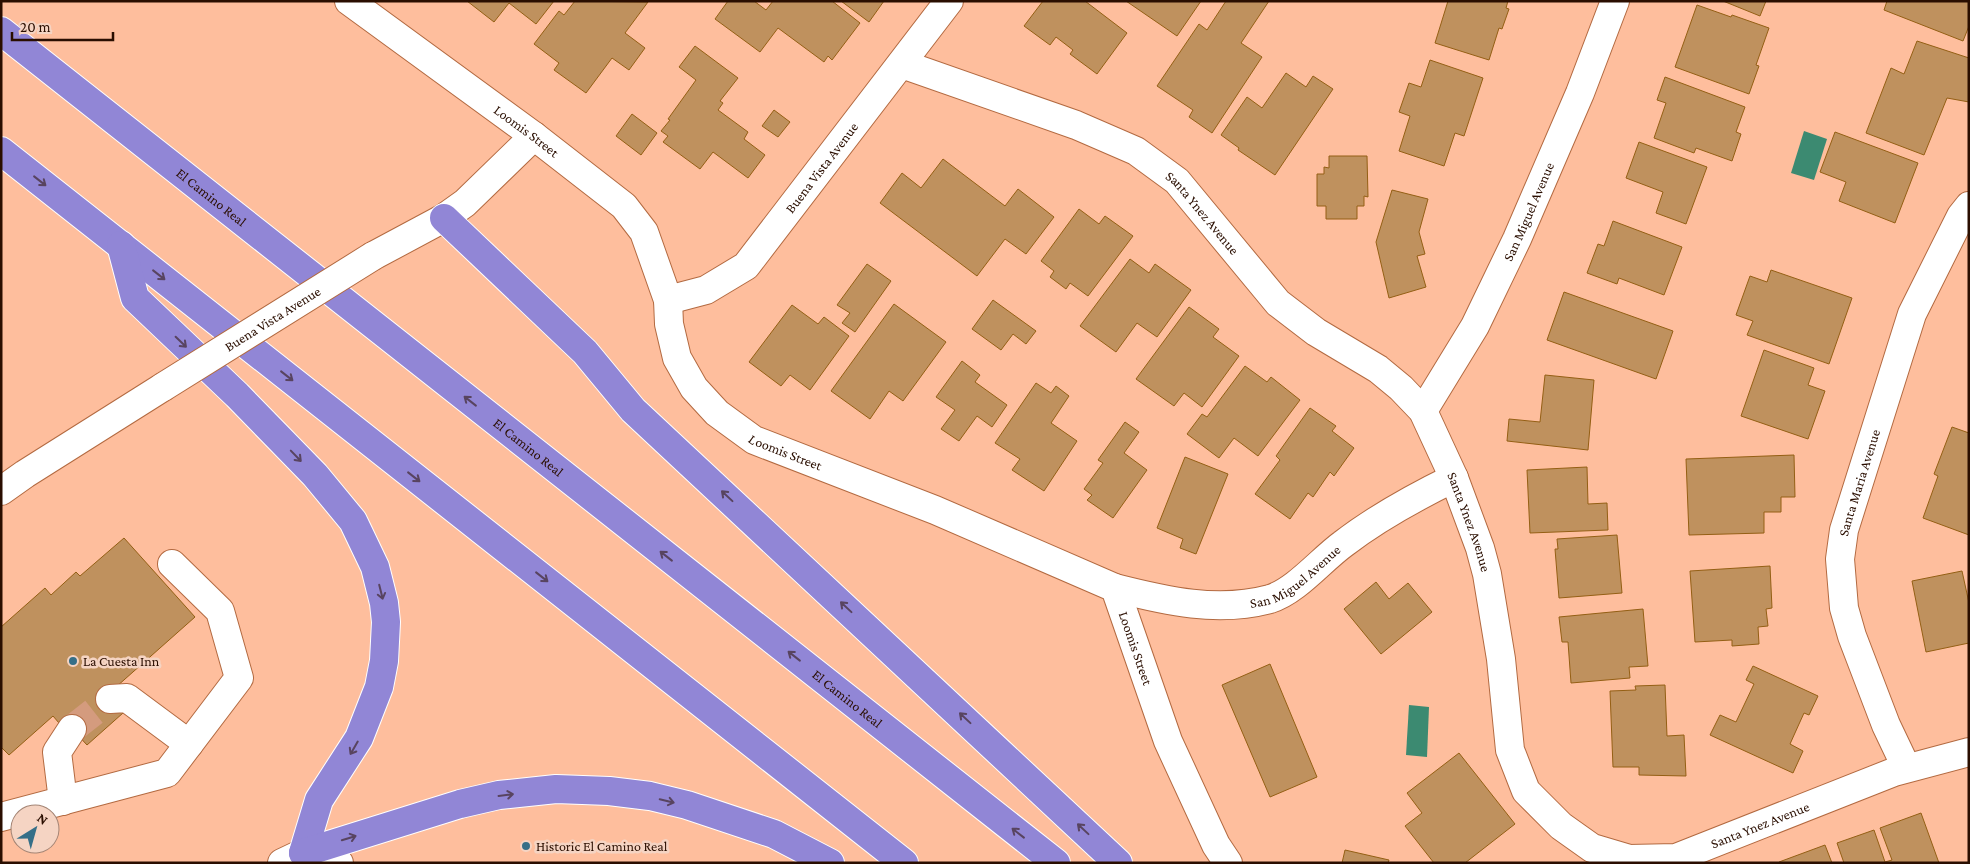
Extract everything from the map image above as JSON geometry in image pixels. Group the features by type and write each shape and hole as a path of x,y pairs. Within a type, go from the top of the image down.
{"highway":[{"name":"El Camino Real","path":"1,31 1056,863"},
{"path":"1,151 904,863"},
{"path":"444,218 585,352 633,410 1118,863"},
{"path":"121,245 135,298 237,395 315,475 353,521 375,567 384,603 386,622 384,661 379,687 359,738 319,800 298,859"},
{"path":"298,859 460,804 499,795 556,789 609,791 650,796 774,834 830,863"}],"street":[{"name":"Loomis Street","path":"349,1 534,136 624,206 644,232 668,300 669,324 677,358 694,388 717,412 754,440 935,510 1115,588 1168,740 1216,846 1228,863"},
{"name":"Buena Vista Avenue","path":"668,300 706,290 746,266 949,1"},
{"name":"San Miguel Avenue","path":"1423,412 1475,326 1516,239 1580,92 1615,1"},
{"name":"Santa Ynez Avenue","path":"902,64 1076,124 1136,151 1177,181 1278,303 1316,332 1378,368 1402,388 1423,412 1454,478 1480,548 1487,574 1501,659 1510,750 1526,791 1561,826 1592,848 1629,859 1676,858 1906,767 1969,752"},
{"name":"Buena Vista Avenue","path":"1,491 25,474 373,256 444,218 465,203 534,136"},
{"name":"Santa Maria Avenue","path":"1906,767 1886,725 1852,636 1844,608 1840,559 1844,530 1912,314 1962,216 1969,206"},
{"name":"San Miguel Avenue","path":"1115,588 1152,598 1191,604 1238,604 1272,598 1294,585 1325,557 1381,516 1454,478"},
{"path":"1,817 167,773 239,678 220,611 172,564"},
{"path":"110,699 127,698 188,744"},
{"path":"63,801 57,752 72,728"},
{"path":"298,859 339,863"}],"shaded area":[{"path":"1804,131 1827,139 1814,180 1791,173"},
{"path":"1409,705 1429,707 1427,757 1406,755"}],"building":[{"path":"467,1 554,1 536,24 509,3 494,22"},
{"path":"575,1 648,2 625,33 645,48 629,70 612,58 586,93 554,70 559,63 534,44 559,11 564,15"},
{"path":"728,1 754,1 766,10 773,1 832,1 860,23 832,60 828,56 824,62 778,28 760,52 715,19"},
{"path":"841,1 884,1 869,22"},
{"path":"1043,1 1085,1 1127,33 1097,74 1070,54 1073,50 1056,37 1050,45 1024,26"},
{"path":"1126,1 1201,1 1177,36"},
{"path":"1226,1 1269,1 1241,43 1262,57 1212,133 1189,117 1193,110 1157,86 1199,24 1207,30"},
{"path":"1448,1 1508,1 1506,8 1509,9 1502,29 1499,28 1489,60 1435,43"},
{"path":"1723,1 1766,1 1760,16"},
{"path":"1887,1 1969,1 1969,26 1963,41 1884,10"},
{"path":"1697,5 1769,28 1756,65 1759,66 1749,94 1675,67"},
{"path":"1917,41 1969,58 1969,102 1947,98 1924,155 1866,133 1891,68 1904,74"},
{"path":"695,46 738,78 720,101 723,103 718,110 748,132 744,139 765,155 748,178 713,152 700,169 663,142 668,136 661,131 696,80 679,67"},
{"path":"1430,60 1483,78 1464,136 1455,133 1444,166 1399,151 1410,116 1399,112 1409,83 1421,87"},
{"path":"1286,73 1306,87 1313,76 1333,89 1275,175 1238,150 1239,148 1221,135 1247,97 1262,108"},
{"path":"1665,77 1745,107 1736,132 1741,134 1732,161 1696,148 1694,153 1654,138 1666,103 1657,100"},
{"path":"774,110 790,122 778,137 762,126"},
{"path":"632,114 657,133 641,155 616,136"},
{"path":"1835,132 1918,163 1895,223 1839,201 1846,182 1820,172"},
{"path":"1639,142 1707,167 1686,224 1656,213 1663,192 1626,178"},
{"path":"1329,156 1367,156 1368,197 1364,196 1364,206 1357,206 1357,219 1326,219 1326,206 1317,206 1317,174 1324,174 1324,167 1329,168"},
{"path":"943,159 1005,206 1018,189 1054,217 1026,254 1005,239 977,276 880,203 902,173 921,188"},
{"path":"1392,190 1428,199 1419,232 1425,254 1417,256 1426,287 1389,298 1376,242"},
{"path":"1079,209 1099,224 1105,216 1133,236 1088,296 1070,283 1066,289 1050,277 1054,271 1041,261"},
{"path":"1613,221 1682,247 1664,295 1619,278 1617,284 1587,273 1598,244 1604,246"},
{"path":"1130,259 1149,273 1155,264 1191,290 1157,337 1137,323 1116,352 1080,326"},
{"path":"867,264 891,281 855,332 842,323 850,313 837,305"},
{"path":"1771,270 1852,298 1829,364 1747,335 1753,321 1736,315 1750,276 1767,282"},
{"path":"1564,292 1673,331 1656,379 1547,340"},
{"path":"993,300 1036,331 1026,344 1013,334 1001,350 972,329"},
{"path":"894,304 946,342 903,401 889,391 870,419 831,391"},
{"path":"792,305 818,324 824,317 849,336 810,390 790,375 781,386 749,362"},
{"path":"1189,307 1219,329 1213,337 1239,356 1202,407 1184,393 1174,406 1136,379"},
{"path":"1764,350 1814,368 1808,385 1825,391 1808,439 1741,416"},
{"path":"962,361 980,375 975,382 1007,405 992,427 977,416 959,441 941,429 955,410 936,397"},
{"path":"1245,366 1267,382 1271,377 1300,400 1258,456 1234,438 1219,458 1187,434 1202,414 1207,417"},
{"path":"1545,375 1594,380 1588,450 1507,441 1509,419 1540,422"},
{"path":"1036,383 1051,393 1056,386 1069,396 1051,423 1077,441 1044,491 1012,470 1020,459 995,443"},
{"path":"1310,408 1336,426 1332,431 1354,448 1334,476 1330,472 1313,497 1308,493 1290,519 1255,494 1280,460 1276,456"},
{"path":"1125,422 1139,432 1124,453 1147,470 1113,518 1087,500 1092,495 1084,489 1103,463 1098,460"},
{"path":"1952,427 1969,433 1969,535 1923,518 1938,476 1934,474"},
{"path":"1794,455 1795,497 1781,497 1781,512 1764,512 1764,533 1689,535 1686,459"},
{"path":"1185,457 1228,474 1196,554 1180,548 1183,539 1157,528"},
{"path":"1587,467 1588,504 1607,503 1608,530 1530,533 1527,470"},
{"path":"1617,535 1622,593 1559,598 1555,549 1558,549 1557,539"},
{"name":"La Cuesta Inn","path":"124,538 195,617 107,695 123,713 87,745 63,719 59,723 53,716 9,755 1,747 1,627 45,588 51,595 76,572 80,576"},
{"path":"1770,566 1772,608 1766,609 1768,626 1758,627 1759,644 1732,646 1732,640 1695,642 1690,571"},
{"path":"1962,571 1969,603 1969,643 1926,652 1912,581"},
{"path":"1376,582 1389,599 1408,583 1432,612 1381,654 1344,609"},
{"path":"1643,609 1648,666 1629,667 1630,678 1571,683 1568,642 1562,642 1559,617"},
{"path":"1270,664 1317,777 1270,797 1222,685"},
{"path":"1753,666 1818,696 1809,715 1804,713 1790,744 1803,751 1793,773 1710,735 1720,715 1736,722 1754,684 1746,680"},
{"path":"1665,685 1667,736 1684,735 1686,776 1639,775 1639,767 1613,767 1610,691 1636,690 1635,686"},
{"path":"1459,753 1515,824 1465,863 1434,863 1405,826 1422,813 1407,793"},
{"path":"1921,813 1939,863 1844,863 1837,843 1874,830 1885,862 1892,860 1880,828"},
{"path":"1825,845 1832,863 1779,862"},
{"path":"1345,850 1389,860 1388,863 1342,863"}],"tunnel":[{"path":"72,729 110,699"}],"place":[{"name":"La Cuesta Inn","path":"73,661"},
{"name":"Historic El Camino Real","path":"526,846"}]}
